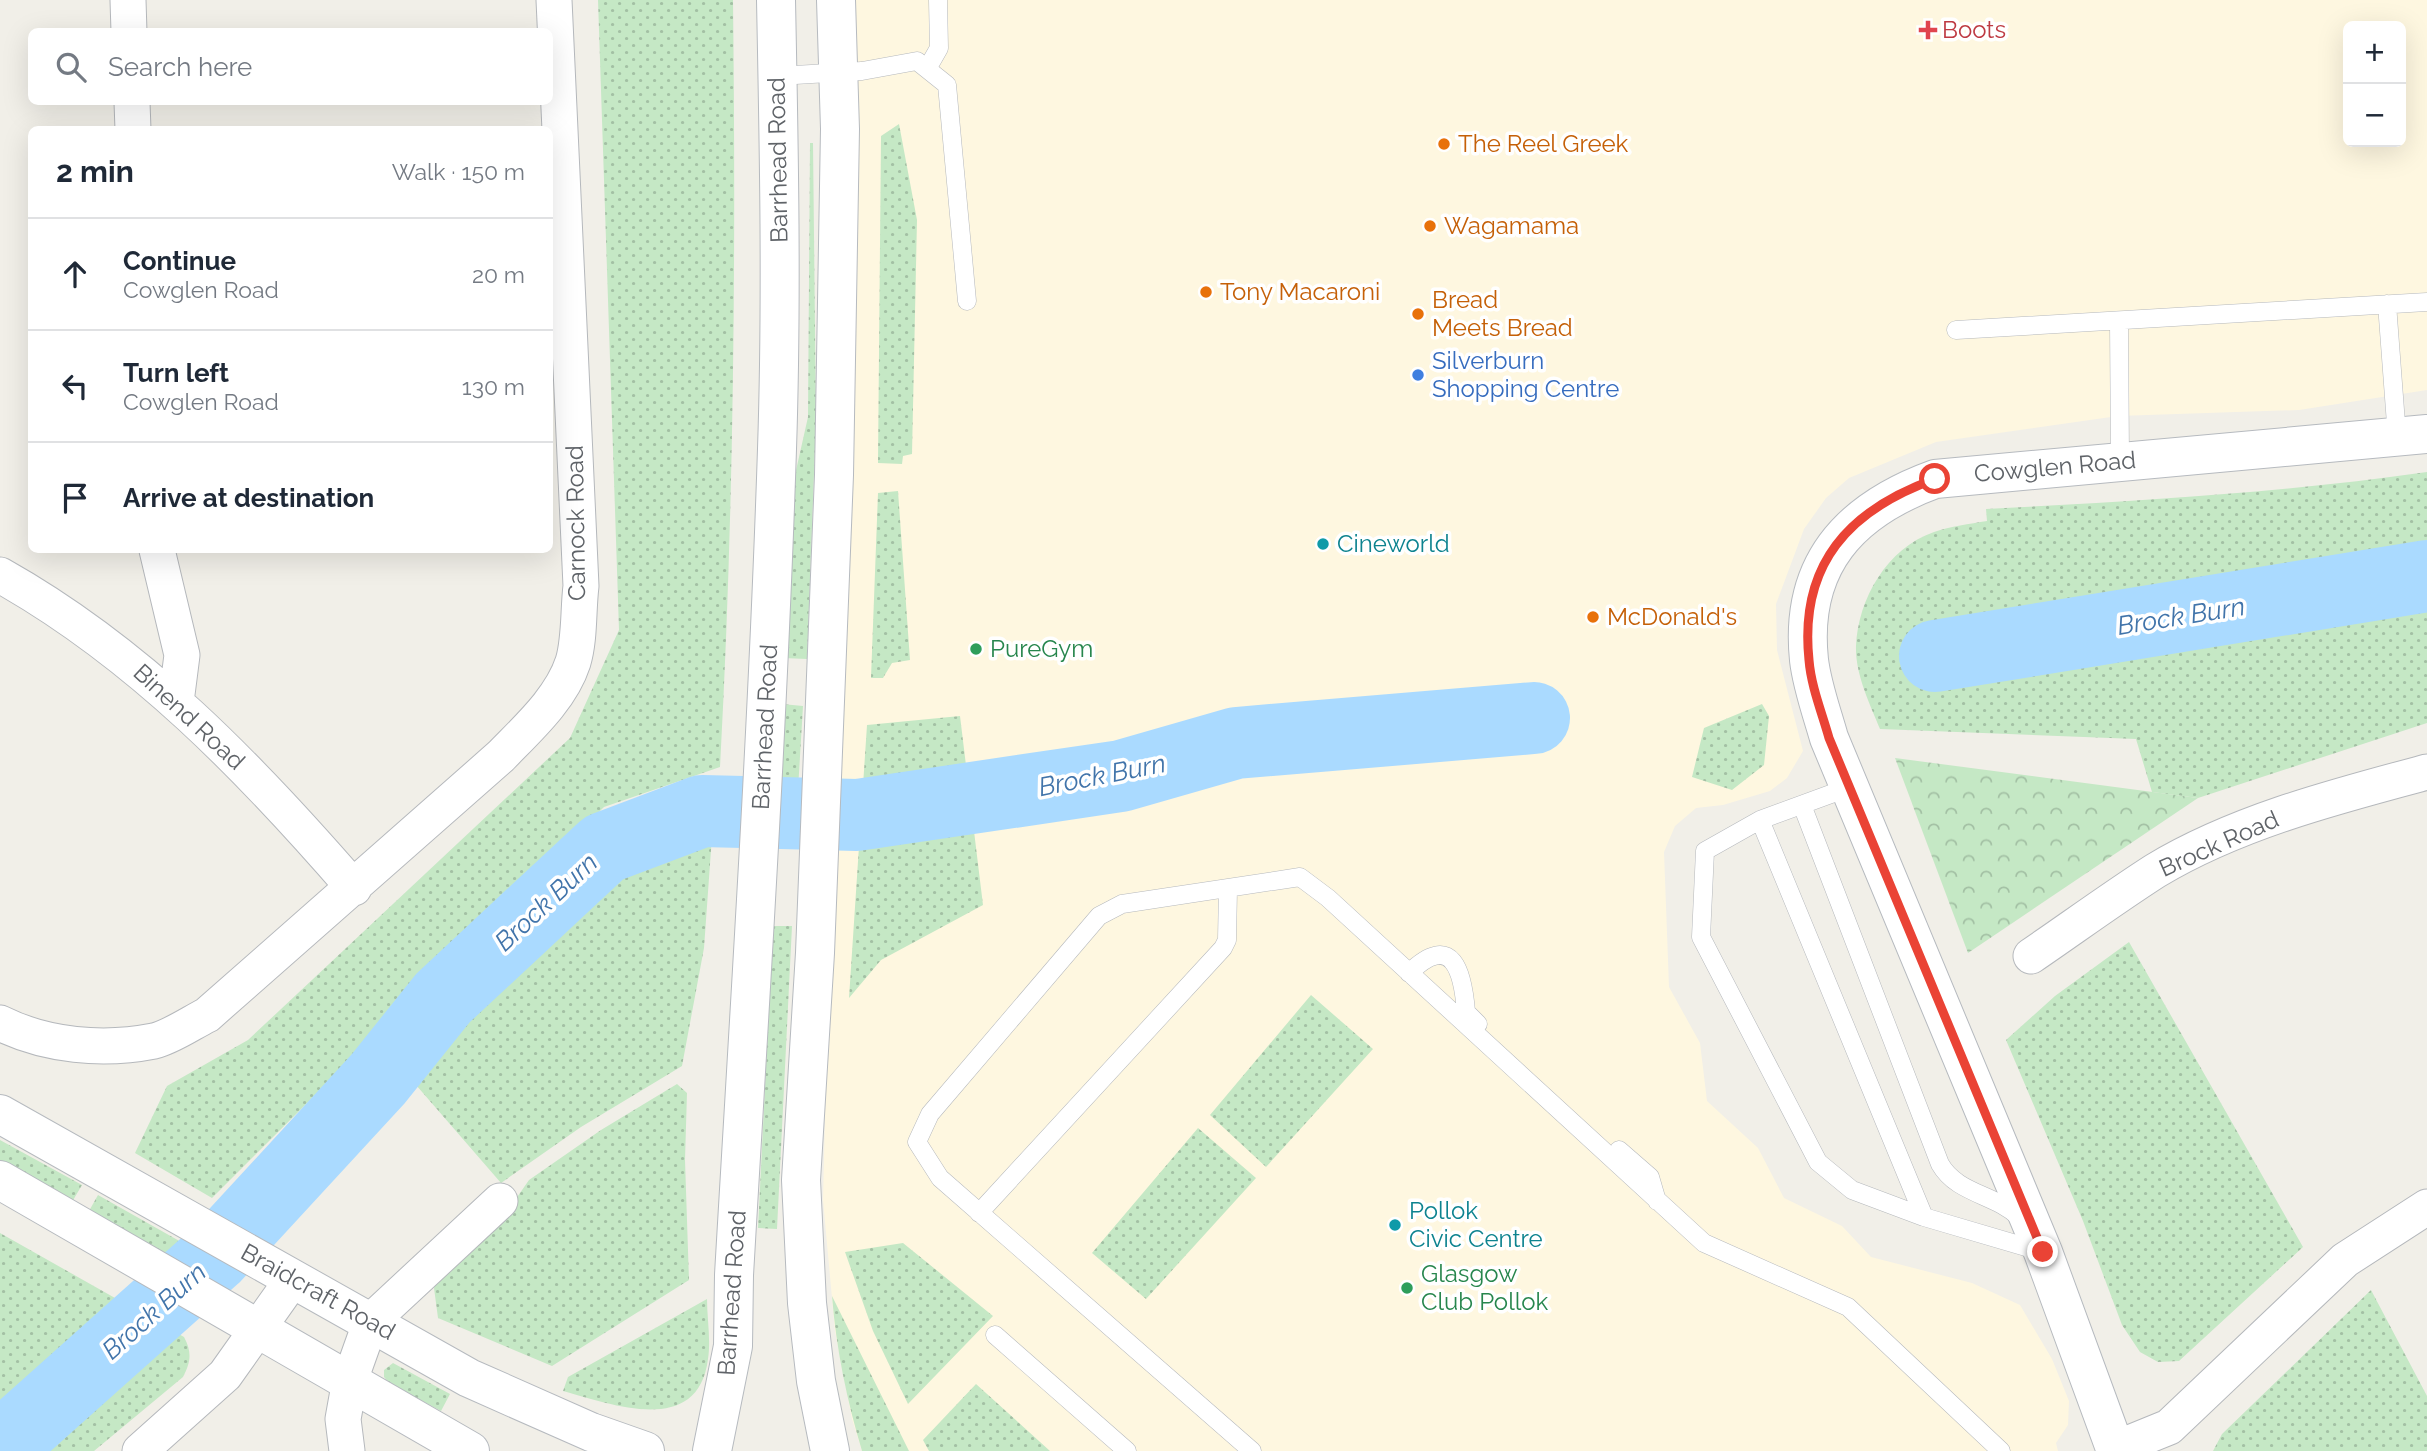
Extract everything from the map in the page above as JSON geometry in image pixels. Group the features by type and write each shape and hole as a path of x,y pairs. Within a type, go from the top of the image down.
{"main road":[{"name":"Barrhead Road","path":"712,1451 733,1346 735,1262 766,727 778,446 776,0"},
{"path":"830,1451 816,1381 807,1303 801,1180 815,953 834,475 840,129 836,0"},
{"name":"Cowglen Road","path":"2113,1450 2043,1252 1829,738 1809,662 1808,637 1813,593 1819,572 1833,545 1860,517 1878,505 1935,479 2412,436"},
{"name":"Braidcraft Road","path":"0,1114 469,1378 592,1432 645,1451"},
{"path":"0,1180 470,1451"}],"street":[{"path":"128,0 129,28"},
{"name":"Carnock Road","path":"0,1023 21,1034 88,1046 156,1041 207,1015 354,888 533,724 554,697 573,662 581,586 554,0"},
{"path":"132,105 133,126"},
{"path":"158,553 182,655 176,702"},
{"name":"Binend Road","path":"0,575 41,598 112,646 176,702 302,828 354,888"},
{"name":"Brock Road","path":"2031,956 2157,870 2251,825 2334,796 2427,772"},
{"path":"347,1451 343,1419 350,1380 371,1321 500,1201"},
{"path":"2113,1450 2168,1427 2345,1260 2427,1207"},
{"path":"140,1451 225,1375 293,1279"}],"lane":[{"path":"927,69 939,48 938,0"},
{"path":"778,76 837,73 917,61 947,85 967,301"},
{"path":"1956,330 2427,302"},
{"path":"2387,304 2412,436"},
{"path":"2119,321 2120,461"},
{"path":"1850,787 1760,820 1704,851 1701,937 1818,1162 1852,1190 1924,1217 2043,1252"},
{"path":"1802,805 1940,1164 1955,1182 2009,1208 2043,1252"},
{"path":"1760,820 1924,1217"},
{"path":"1252,1451 940,1178 917,1142 930,1114 1099,916 1122,904 1300,877 1328,898 1704,1243 1848,1307 2001,1451"},
{"path":"979,1213 1223,948 1227,940 1228,889"},
{"path":"1409,973 1423,959 1439,955 1451,960 1461,971 1466,1012 1556,1096 1650,1177 1657,1201"},
{"path":"995,1335 1127,1451"}],"shaded area":[{"path":"851,0 2427,0 2427,390 2299,410 2118,416 1936,442 1849,478 1826,498 1804,529 1776,604 1777,650 1803,751 1787,778 1770,791 1723,805 1696,808 1675,826 1664,852 1669,987 1700,1043 1707,1101 1758,1148 1784,1198 1842,1226 1871,1257 1972,1283 2020,1305 2052,1359 2069,1401 2068,1425 2056,1443 2058,1451 862,1451 852,1419 835,1331 823,1200"}],"green space":[{"path":"598,0 733,0 733,383 720,767 604,807 212,1198 135,1153 167,1086 248,1040 570,738 619,630"},
{"path":"899,124 917,220 912,454 903,456 902,464 878,463 881,136"},
{"path":"810,143 813,143 816,421 807,659 783,658 788,506 808,417"},
{"path":"2427,472 2427,723 2198,798 2152,792 2136,739 1880,729 1864,689 1856,657 1862,611 1878,577 1889,563 1902,550 1934,532 1987,521 1986,509 2262,491"},
{"path":"898,491 910,660 892,663 883,678 871,678 878,493"},
{"path":"782,704 803,706 798,790 777,789"},
{"path":"1762,704 1769,716 1764,765 1732,790 1692,777 1704,728"},
{"path":"960,716 983,905 881,960 849,998 867,725"},
{"path":"1895,758 2198,798 1968,953"},
{"path":"713,822 704,948 682,1066 581,1127 501,1183 403,1070 447,1009 489,973 587,871 605,859"},
{"path":"773,926 792,926 777,1229 758,1228"},
{"path":"2129,942 2303,1247 2179,1361 2158,1362 2140,1352 2122,1325 2083,1221 2006,1040 2055,996"},
{"path":"1311,995 1373,1049 1266,1167 1210,1115"},
{"path":"677,1084 687,1093 685,1160 689,1280 552,1366 438,1318 434,1288 440,1273 502,1219 529,1180 601,1130"},
{"path":"1198,1128 1256,1178 1146,1299 1092,1253"},
{"path":"0,1140 82,1185 72,1202 0,1162"},
{"path":"98,1195 190,1247 181,1264 89,1211"},
{"path":"0,1233 184,1337 187,1342 190,1357 183,1377 94,1451 0,1451"},
{"path":"903,1243 993,1316 908,1404 873,1331 845,1252"},
{"path":"2371,1290 2427,1396 2427,1451 2213,1451 2222,1434"},
{"path":"832,1296 909,1451 862,1451 843,1374"},
{"path":"707,1299 708,1359 701,1384 688,1399 670,1407 650,1410 604,1403 563,1391 568,1377"},
{"path":"393,1363 450,1394 441,1411 389,1383 384,1377 384,1370"},
{"path":"976,1384 1050,1451 929,1451 923,1440"}],"waterway":[{"name":"Brock Burn","path":"1935,656 2427,576"},
{"name":"Brock Burn","path":"0,1448 214,1257 378,1079 443,998 604,848 702,811 857,815 1121,776 1236,743 1534,718"}],"place":[{"name":"Boots","path":"1928,30"},
{"name":"The Reel Greek","path":"1444,144"},
{"name":"Wagamama","path":"1430,226"},
{"name":"Tony Macaroni","path":"1206,292"},
{"name":"Bread Meets Bread","path":"1418,314"},
{"name":"Silverburn Shopping Centre","path":"1418,375"},
{"name":"Cineworld","path":"1323,544"},
{"name":"McDonald's","path":"1593,617"},
{"name":"PureGym","path":"976,649"},
{"name":"Pollok Civic Centre","path":"1395,1225"},
{"name":"Glasgow Club Pollok","path":"1407,1288"}],"route":[{"path":"1935,479 1887,500 1860,517 1833,545 1819,572 1813,593 1809,616 1809,662 1829,738 2043,1252"}]}
